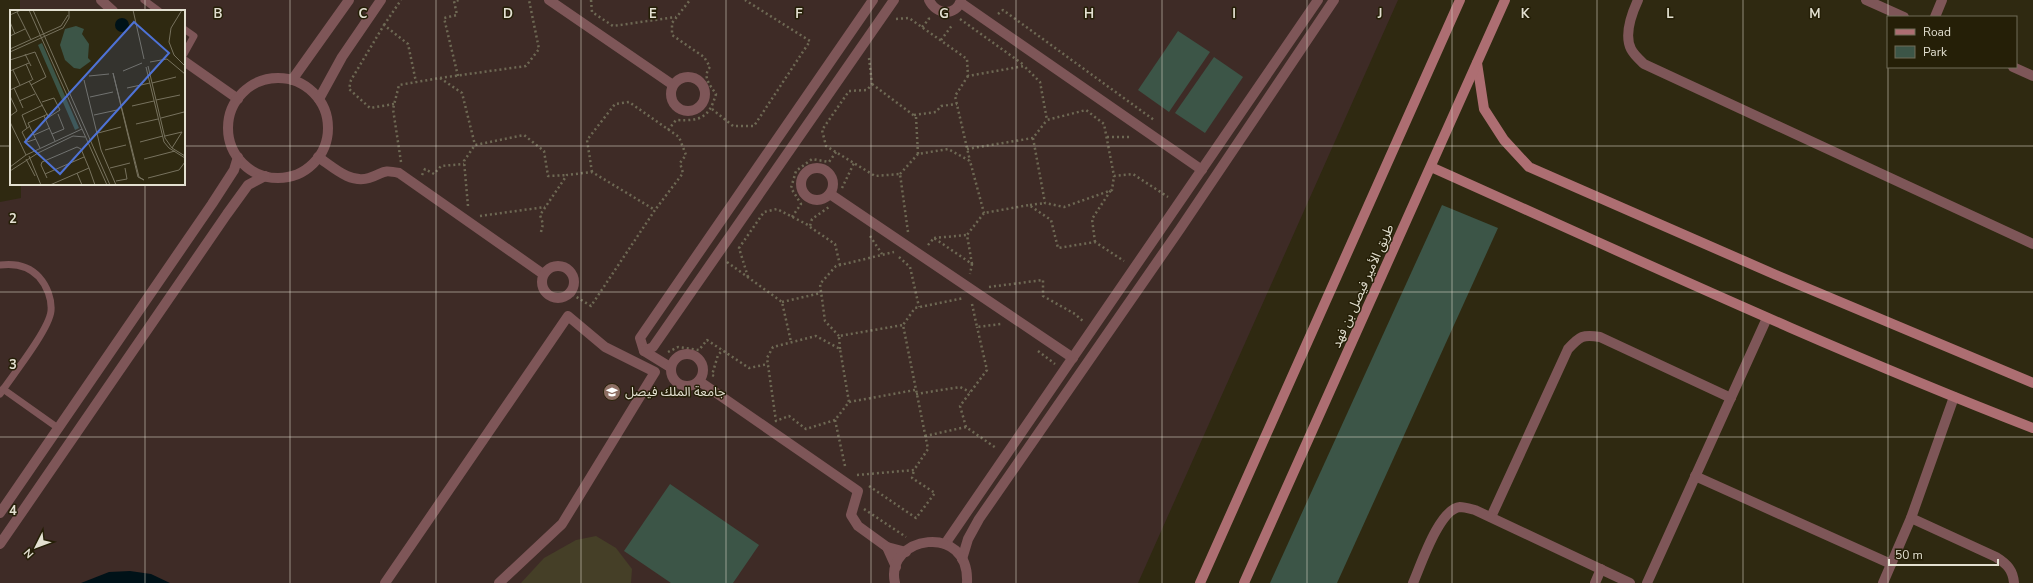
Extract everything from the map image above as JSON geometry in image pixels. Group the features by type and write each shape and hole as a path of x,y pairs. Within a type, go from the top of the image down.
{"main road":[{"path":"1200,583 1460,0"},
{"name":"طريق الأمير فيصل بن فهد","path":"1244,583 1506,0"},
{"path":"1477,63 1484,109 1504,140 1529,166 1776,275 2033,383"},
{"path":"1431,167 1767,318 1954,397 2033,428"}],"street":[{"path":"101,0 112,10"},
{"path":"292,80 349,0"},
{"path":"319,99 342,57 381,0"},
{"path":"549,0 673,85"},
{"path":"670,368 649,349 640,338 873,0"},
{"path":"649,349 717,255 894,0"},
{"path":"929,0 932,6 941,12 952,11 961,2 1202,170"},
{"path":"945,544 1318,0"},
{"path":"962,559 968,539 979,520 1180,228 1334,0"},
{"path":"1638,0 1633,12 1628,36 1631,49 1644,64 2033,244"},
{"path":"1866,0 1902,16"},
{"path":"1935,16 1942,0"},
{"path":"185,62 238,99"},
{"path":"2015,68 2033,76"},
{"path":"269,78 292,80 303,84 319,99 328,119 329,131 326,142 318,157 308,168 287,177 276,178 265,176 254,171 238,157 229,137 228,125 230,114 238,99 249,88 258,82 269,78"},
{"path":"0,513 212,204 234,170 238,157"},
{"path":"318,157 349,178 368,178 385,170 399,173 543,274"},
{"path":"0,544 227,214 248,185 265,176"},
{"path":"830,194 1073,358"},
{"path":"563,266 568,269 574,278 574,284 570,293 566,296 556,298 546,294 542,284 543,274 552,267 563,266"},
{"path":"385,583 568,316 605,347 655,372 562,524 499,583"},
{"path":"1647,583 1767,318"},
{"path":"1491,517 1568,349 1576,340 1586,335 1600,337 1730,398"},
{"path":"690,354 699,360 703,370 699,381 690,386 680,385 672,378 670,368 672,362 680,355 690,354"},
{"path":"699,381 858,491 853,502 851,515 858,526 887,547 906,552"},
{"path":"1883,583 1911,518 1954,397"},
{"path":"1695,476 1891,564"},
{"path":"1413,583 1440,523 1449,512 1460,507 1476,510 1630,583"},
{"path":"1911,518 2007,564 2013,574 2014,583"},
{"path":"895,583 896,567 901,556 910,548 921,542 933,541 945,544 955,550 962,559 967,570 967,583"},
{"path":"887,547 896,567"},
{"path":"1595,583 1601,569"}],"lane":[{"path":"144,0 158,10"},
{"path":"185,30 194,36 185,52"},
{"path":"0,265 21,265 34,272 44,283 51,300 51,312 42,332 2,392 58,428"}],"path":[{"path":"394,104 370,108 349,89 351,80 384,25 402,0"},
{"path":"458,76 444,18 457,15 454,1 461,0"},
{"path":"406,166 401,162 393,109 399,85 526,66 540,49 529,0"},
{"path":"591,0 592,12 613,26 677,17"},
{"path":"668,130 676,120 702,118 712,109 716,94 706,79 706,71 710,67 704,58 672,35 672,23 690,0"},
{"path":"712,109 733,126 754,126 810,41 745,0"},
{"path":"957,17 1024,66 1040,82 1047,120"},
{"path":"893,19 909,18 967,59 968,76 955,96 970,162 984,213"},
{"path":"941,40 954,22"},
{"path":"384,25 408,44 416,82"},
{"path":"872,53 868,60 872,84 916,116 918,154"},
{"path":"968,76 1024,66"},
{"path":"440,78 462,93 475,145"},
{"path":"872,84 867,90 849,91 822,130 826,146 875,176 900,174 918,154 948,149 970,162"},
{"path":"570,293 591,306 655,210 683,173 680,163 686,155 679,137 629,102 615,104 587,140 592,172"},
{"path":"914,115 936,112 941,106 957,104"},
{"path":"967,149 1033,138 1047,120 1086,110 1104,124 1114,176 1112,190 1092,219 1096,242"},
{"path":"468,209 464,161 475,145 524,135 544,151 548,176 592,172 655,210"},
{"path":"1106,136 1131,136 1137,141"},
{"path":"1033,138 1045,203"},
{"path":"792,217 801,204 792,188 796,172 812,159 829,162 836,152"},
{"path":"848,192 842,188 854,163"},
{"path":"415,173 420,177 425,169 434,174 441,166 464,164"},
{"path":"900,174 908,234"},
{"path":"1114,176 1133,174 1171,198"},
{"path":"541,232 543,224 540,215 567,175"},
{"path":"934,238 967,235 984,213 1045,203 1064,207 1112,190"},
{"path":"810,226 812,218 831,205"},
{"path":"1029,206 1051,220 1058,248 1096,242 1126,263 1130,256"},
{"path":"474,213 479,216 545,207"},
{"path":"748,277 739,248 764,212 777,209 810,226 835,244 840,265"},
{"path":"902,230 912,236"},
{"path":"867,232 882,254"},
{"path":"967,235 972,264 970,276"},
{"path":"923,243 929,246 934,238"},
{"path":"934,238 972,264"},
{"path":"850,402 839,336 825,321 820,284 836,266 893,251 910,267 919,307"},
{"path":"717,255 782,302 791,342"},
{"path":"987,288 1043,280 1044,296 1075,314 1084,323"},
{"path":"782,302 821,293"},
{"path":"839,336 903,325 915,308 964,298 972,302 986,370 960,406 966,427 996,448"},
{"path":"1080,328 1088,317"},
{"path":"977,327 1002,324 1008,328"},
{"path":"863,482 916,518 935,493 912,478 914,470 928,449 903,325"},
{"path":"776,421 767,358 773,347 816,336 840,349"},
{"path":"649,349 666,353 678,347 699,350 707,340 749,368 768,364"},
{"path":"1032,346 1055,364"},
{"path":"718,380 712,375 718,355 723,350"},
{"path":"1051,370 1064,352"},
{"path":"916,394 960,387 970,392"},
{"path":"776,421 789,416 806,429 835,420 850,402 915,390"},
{"path":"772,417 776,421"},
{"path":"835,420 844,465 849,470"},
{"path":"925,436 966,427"},
{"path":"992,454 1001,441"},
{"path":"854,476 914,470"},
{"path":"853,502 904,538 911,536"}],"shaded area":[{"name":"جامعة الملك فيصل","path":"20,0 1398,0 1138,583 0,583 0,202 21,198 21,185 185,185 185,10 20,10"},
{"path":"130,571 151,574 170,583 81,583 109,572"}],"green space":[{"path":"1178,31 1210,52 1169,112 1138,90"},
{"path":"1214,57 1243,77 1205,133 1175,113"},
{"path":"1442,205 1498,228 1337,583 1270,583"},
{"path":"670,484 759,545 733,583 671,583 624,551"}],"building":[{"path":"596,536 616,548 632,569 631,583 521,583 544,558 576,540"}],"place":[{"name":"جامعة الملك فيصل","path":"612,392"}]}
